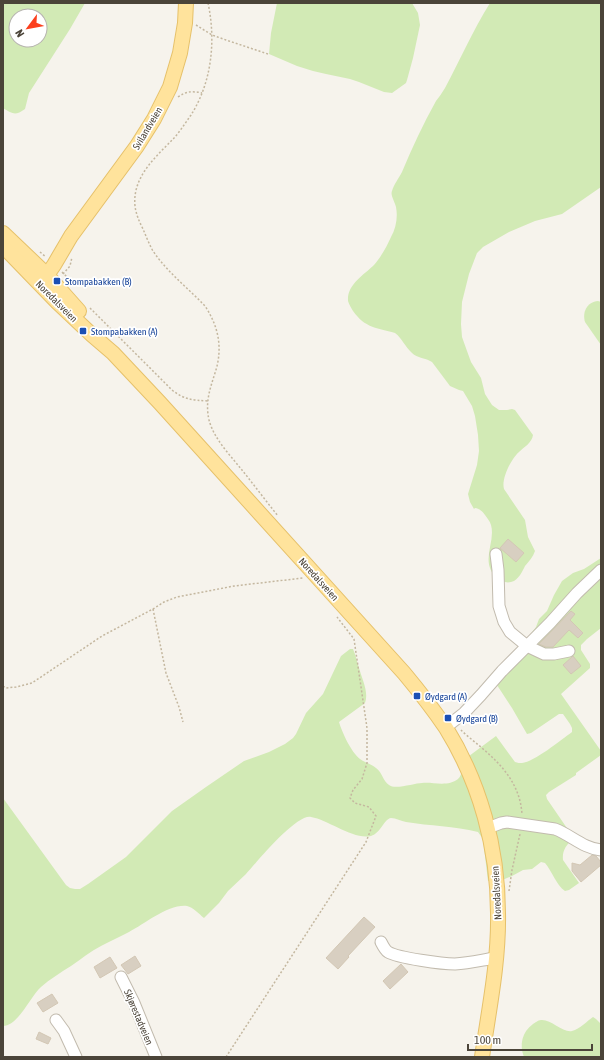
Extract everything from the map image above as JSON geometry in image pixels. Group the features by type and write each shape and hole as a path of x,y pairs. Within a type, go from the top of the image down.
{"main road":[{"name":"Svilandveien","path":"40,273 71,236 137,146 154,119 165,98 180,53 185,23 186,3"},
{"name":"Noredalsveien","path":"3,233 40,273 57,302 113,353 166,409 404,673 429,704 450,724 462,758 472,779 488,828 494,856 498,890 498,925 495,958 482,1057"},
{"name":"Noredalsveien","path":"3,246 40,273"}],"lane":[{"path":"496,554 500,613 510,632 527,646 544,654 569,651"},
{"path":"450,724 481,695 502,671 601,570"},
{"path":"488,828 507,822 555,829 587,847 601,850"},
{"path":"381,942 385,949 389,952 405,957 439,962 455,964 495,958"},
{"name":"Skjørestadveien","path":"121,977 134,1003 156,1057"},
{"path":"56,1020 64,1031 76,1057"}],"path":[{"path":"208,3 212,35 211,53 209,70 202,93 196,106 183,126 150,163 144,172 138,185 135,201 139,220 153,250 166,267 205,306 216,326 219,338 220,353 216,372 209,392 209,419 211,427 216,437 280,519"},
{"path":"185,23 197,25 212,35 268,54"},
{"path":"64,274 70,285"},
{"path":"86,304 172,390 180,396 186,398 208,401"},
{"path":"3,686 6,688 16,687 32,683 102,636 164,602 177,597 234,586 305,578 313,572"},
{"path":"153,609 166,673 183,722"},
{"path":"226,1057 366,842 376,816 370,807 355,803 350,798 353,790 362,779 367,763 367,728 354,639 335,614"},
{"path":"450,724 458,726 462,732 496,760 515,786 520,798 522,824 519,844 512,870 509,896"}],"green space":[{"path":"3,3 85,3 29,93 25,109 19,113 9,112 3,108"},
{"path":"277,3 412,3 418,13 420,25 406,83 392,93 384,92 350,79 297,66 269,54 271,33"},
{"path":"490,3 601,3 601,187 562,214 535,221 509,232 483,247 477,253 469,274 462,302 462,337 471,362 481,378 485,394 492,405 499,410 515,410 533,435 529,443 516,455 507,469 503,485 504,489 525,520 528,537 535,551 519,576 514,581 510,582 499,580 491,571 489,557 492,536 491,525 482,511 477,508 474,509 468,494 477,465 479,451 478,435 472,406 463,391 450,386 432,362 414,355 395,333 377,328 362,321 353,311 348,301 348,295 353,285 377,262 393,234 397,215 392,194 395,183 402,172 427,118 445,88 472,34"},
{"path":"598,301 601,302 601,345 585,322 584,318 588,305"},
{"path":"601,558 601,628 581,645 581,650 590,664 590,668 561,694 601,751 601,755 576,773 576,775 546,795 547,799 573,839 565,848 563,860 579,883 565,891 559,885 545,863 541,862 532,869 523,870 500,881 488,881 483,839 478,832 460,828 406,822 391,818 371,836 364,836 349,833 318,819 311,817 304,818 286,831 267,850 204,918 194,909 187,906 172,908 157,915 129,932 94,950 52,979 41,987 14,1021 3,1026 3,798 66,885 70,888 80,889 126,857 172,811 244,761 269,752 293,738 306,713 323,694 341,656 350,649 353,649 355,654 365,686 366,699 365,703 339,722 353,752 364,762 373,765 389,785 400,787 419,783 450,783 460,777 465,759 496,736 515,762 527,762 572,732 572,728 563,714 559,714 531,733 527,734 495,682 498,667 517,651 536,627 539,619 547,611 562,581 573,573 584,569"},
{"path":"593,1017 601,1024 601,1057 524,1057 522,1052 522,1039 529,1027 538,1021 545,1020 565,1030 572,1031 581,1027"}],"building":[{"path":"508,539 524,553 516,562 500,548"},
{"path":"571,611 575,614 570,620 583,633 578,638 569,630 553,647 546,647 539,644"},
{"path":"573,656 581,666 571,674 563,665"},
{"path":"592,855 596,856 601,862 601,865 581,882 572,871 572,863 580,865"},
{"path":"364,917 375,927 338,969 326,958"},
{"path":"135,956 141,966 128,974 121,965"},
{"path":"110,957 117,968 100,978 94,967"},
{"path":"401,964 408,972 390,989 383,981"},
{"path":"52,994 58,1003 43,1012 37,1003"},
{"path":"39,1032 51,1038 48,1044 36,1039"}],"place":[{"name":"Stompabakken (B)","path":"57,281"},
{"name":"Stompabakken (A)","path":"83,331"},
{"name":"Øydgard (A)","path":"417,696"},
{"name":"Øydgard (B)","path":"448,718"}]}
